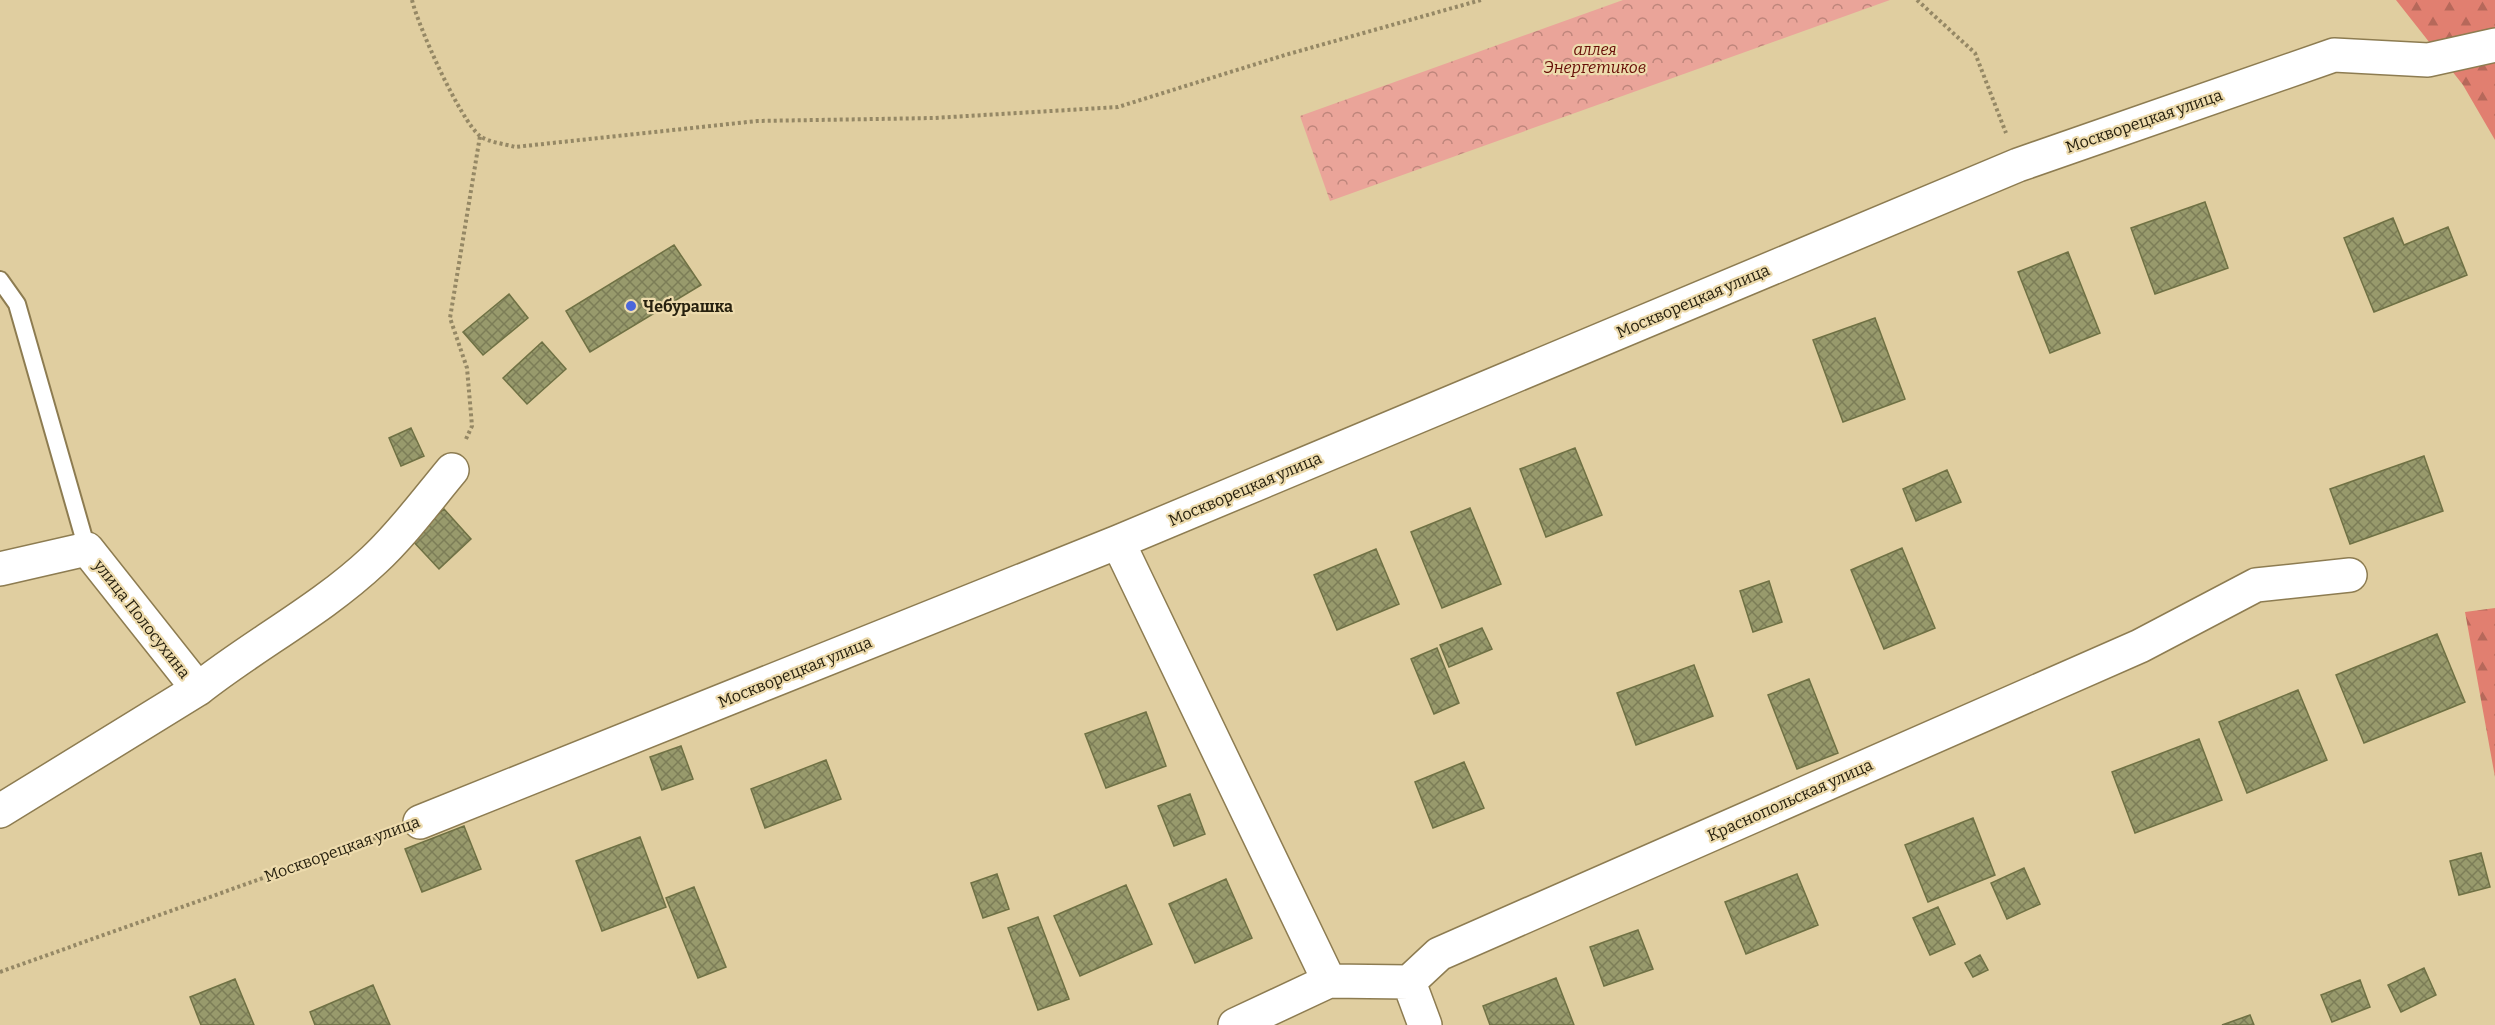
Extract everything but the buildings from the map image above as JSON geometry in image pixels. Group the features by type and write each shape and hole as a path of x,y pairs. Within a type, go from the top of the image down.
{"street":[{"name":"Москворецкая улица","path":"420,822 1118,542 2018,165 2334,55 2428,60 2495,45"},
{"path":"198,689 233,661 292,624 374,560 452,470"},
{"path":"1118,542 1329,981"},
{"name":"улица Полосухина","path":"0,569 87,549 198,689 0,811"},
{"name":"Краснопольская улица","path":"1409,982 1439,954 2140,646 2256,585 2349,575"},
{"path":"1235,1025 1329,981 1409,982 1425,1025"}],"lane":[{"path":"0,280 17,304 87,549"}],"path":[{"path":"412,0 416,18 462,112 480,136 515,147 757,121 934,118 1118,107 1285,55 1482,0"},
{"path":"1917,0 1975,53 2018,165"},
{"path":"452,470 472,426 467,368 450,318 480,136"},
{"name":"Москворецкая улица","path":"0,972 420,822"}],"green space":[{"name":"аллея Энергетиков","path":"1623,0 1890,0 1330,201 1300,116"},
{"path":"2396,0 2495,0 2495,140 2463,85"},
{"path":"2495,608 2495,777 2465,612"}],"place":[{"name":"Чебурашка","path":"631,306"}]}
